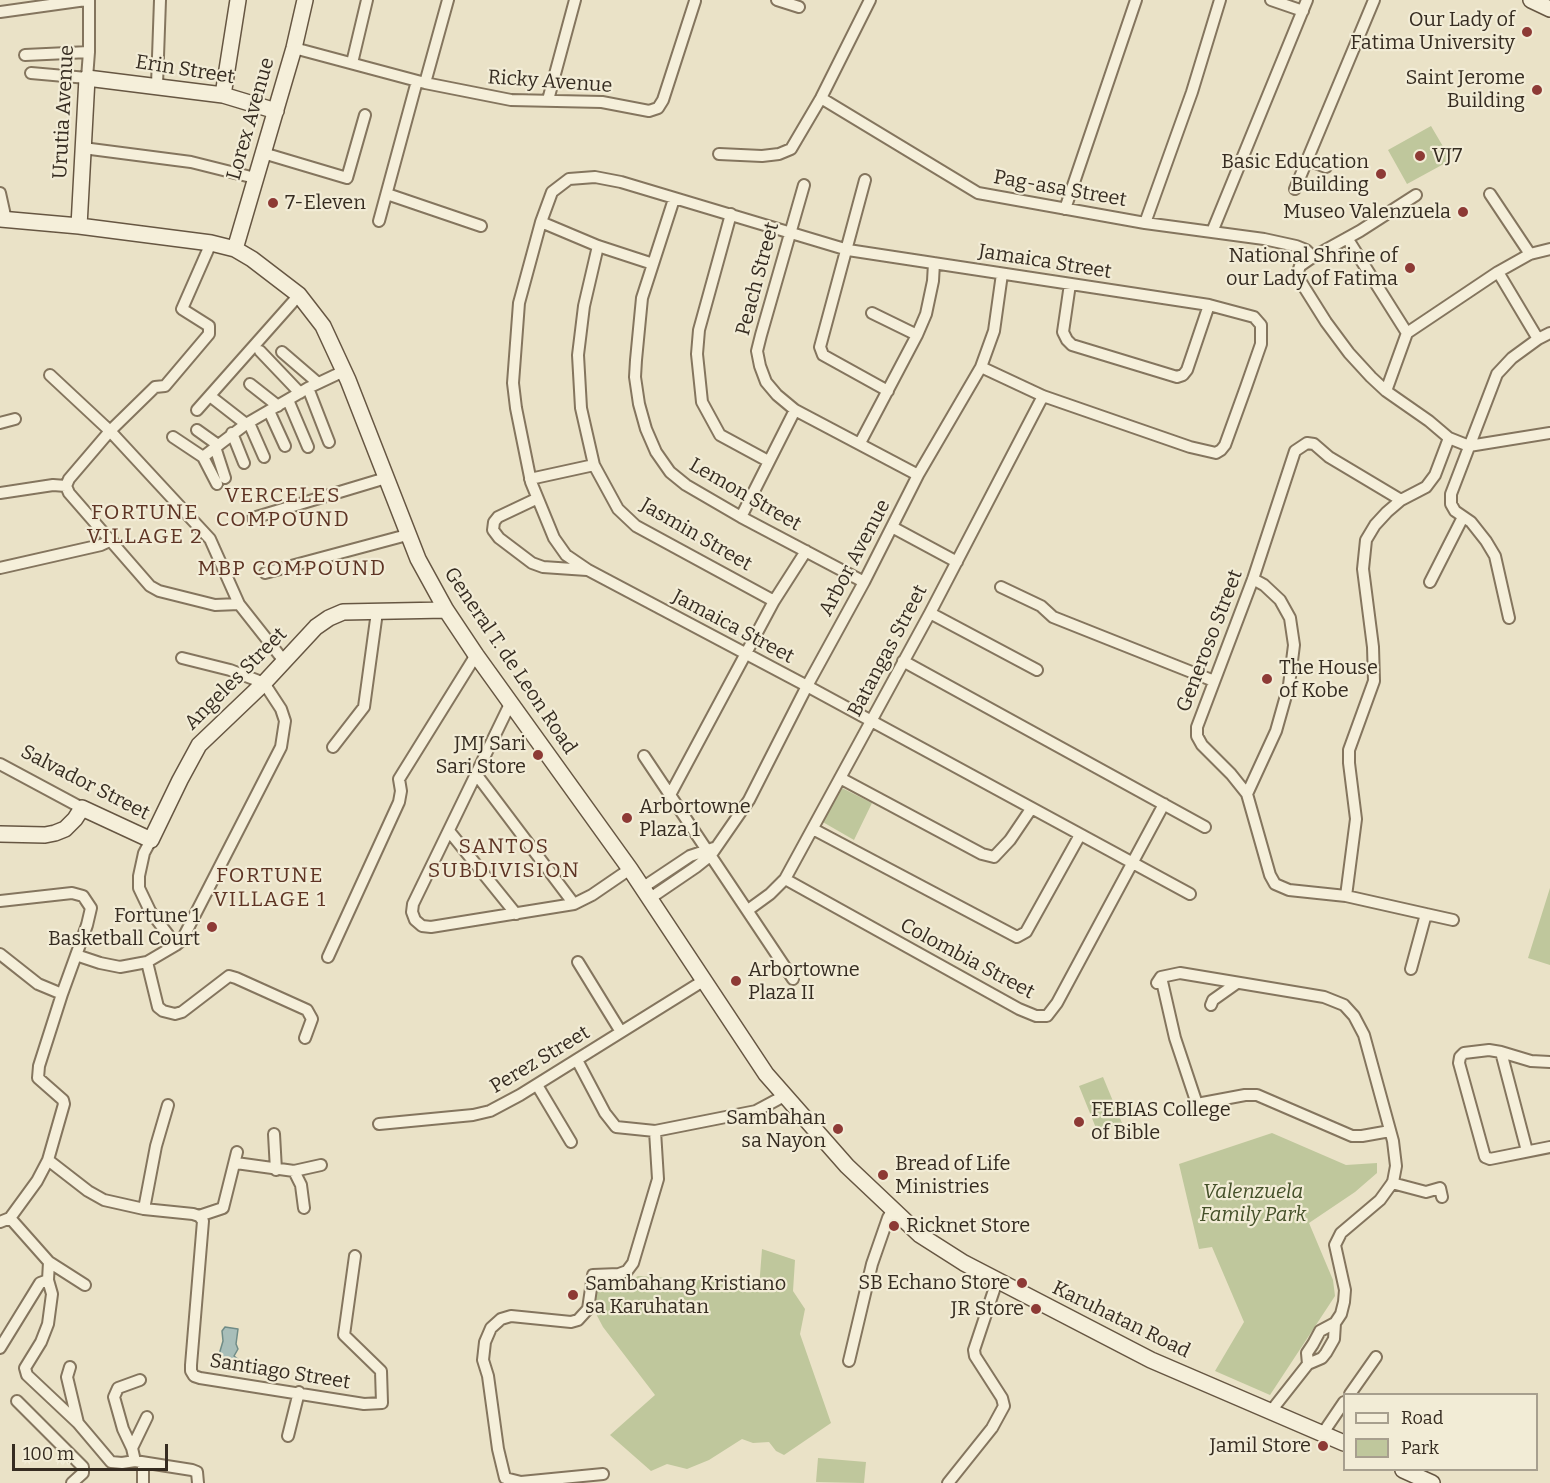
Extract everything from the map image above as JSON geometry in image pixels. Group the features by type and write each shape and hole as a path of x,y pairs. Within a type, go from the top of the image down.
{"main road":[{"path":"223,95 238,0"},
{"name":"Lorex Avenue","path":"235,249 294,48 305,0"},
{"path":"1531,0 1550,9"},
{"name":"Erin Street","path":"87,78 223,95 276,111"},
{"name":"Urutia Avenue","path":"80,226 87,78"},
{"name":"General T. de Leon Road","path":"3,220 80,226 211,243 235,249 267,270 299,296 323,326 344,371 417,559 446,610 630,869 651,890 703,981 766,1074 847,1166 893,1209"},
{"name":"Angeles Street","path":"151,840 199,745 264,683 316,627 343,612 446,610"},
{"path":"0,834 45,835 65,829 82,808"},
{"name":"Salvador Street","path":"82,808 151,840"},
{"name":"Karuhatan Road","path":"893,1209 928,1241 997,1281 1151,1360 1343,1443"},
{"path":"1408,1475 1432,1483"}],"street":[{"path":"0,12 88,0"},
{"name":"Urutia Avenue","path":"87,78 88,0"},
{"path":"157,85 160,0"},
{"path":"352,63 367,0"},
{"path":"379,221 448,0"},
{"path":"548,100 575,0"},
{"path":"777,0 799,7"},
{"path":"719,154 762,156 779,154 791,149 821,98 870,0"},
{"path":"1065,209 1136,0"},
{"path":"1146,223 1192,92 1220,0"},
{"path":"1271,0 1303,11"},
{"path":"1212,232 1307,0"},
{"path":"1295,189 1374,0"},
{"name":"Ricky Avenue","path":"294,48 421,82 511,100 612,103 649,111 658,108 663,99 695,1"},
{"path":"25,55 89,52"},
{"path":"32,73 87,78"},
{"name":"Pag-asa Street","path":"821,98 978,193 1146,223 1296,246 1306,250 1313,257"},
{"path":"263,153 347,178 364,115"},
{"path":"83,148 191,162 255,178"},
{"path":"1307,160 1326,167"},
{"name":"Jamaica Street","path":"1043,396 1190,447 1216,453 1221,450 1228,436 1261,344 1261,325 1254,317 1209,305 848,250 621,182 595,177 569,178 552,192 541,222 519,303 513,383 516,408 536,499 554,538 566,555 588,570 1190,894"},
{"path":"865,180 820,351 823,355 888,391"},
{"name":"Peach Street","path":"804,185 757,351 766,382 795,410 918,476"},
{"path":"0,193 3,220"},
{"path":"387,194 481,226"},
{"path":"1490,194 1530,254"},
{"path":"1416,195 1300,266 1299,279 1349,353 1386,391 1449,438 1469,446 1550,434"},
{"name":"Lemon Street","path":"674,199 642,298 636,360 635,377 646,429 656,452 670,472 686,484 741,517 864,582"},
{"path":"731,214 699,330 697,354 702,402 720,435 768,461"},
{"path":"541,222 598,246 653,264"},
{"path":"1347,238 1407,333"},
{"path":"211,243 182,309 209,326 209,334 165,386 155,387 110,431 69,479 66,486 69,493 150,586 159,591 215,605 239,604"},
{"name":"Jasmin Street","path":"598,246 584,306 578,355 581,408 594,465 618,509 636,526 774,601"},
{"path":"1386,391 1407,333 1498,272 1530,254 1550,249"},
{"path":"860,443 926,314 934,263"},
{"path":"1498,272 1538,339"},
{"name":"Arbor Avenue","path":"651,890 690,856 711,851 749,800 918,476 981,367 994,331 1002,274"},
{"path":"1070,284 1063,332 1072,345 1177,377 1183,375 1187,370 1209,305"},
{"path":"197,410 299,296"},
{"path":"872,313 917,335"},
{"path":"1509,618 1495,556 1471,522 1455,511 1451,504 1451,494 1497,374 1512,358 1550,333"},
{"path":"260,351 308,388"},
{"path":"282,352 308,388 329,442"},
{"path":"981,367 1043,396"},
{"path":"203,457 248,423 308,388 344,371"},
{"path":"50,375 110,431 210,539 239,604 284,661"},
{"path":"250,384 279,405 308,447"},
{"path":"210,396 248,423 264,457"},
{"name":"Batangas Street","path":"748,910 770,894 785,879 930,613 1043,396"},
{"path":"279,405 285,446"},
{"path":"741,517 795,410"},
{"path":"0,423 15,419"},
{"path":"173,436 203,457 221,481 217,446 197,430"},
{"path":"232,433 244,463"},
{"path":"1346,896 1356,819 1349,750 1374,681 1373,647 1363,569 1366,540 1375,525 1401,500 1426,487 1435,475 1449,438"},
{"name":"Generoso Street","path":"1401,500 1329,457 1314,444 1307,443 1295,451 1253,579 1197,727 1197,736 1202,745 1247,794 1270,874 1275,884 1289,890 1346,896 1453,921"},
{"path":"530,479 594,465"},
{"path":"253,518 386,478"},
{"path":"0,493 53,485 66,486"},
{"path":"536,499 498,517 494,522 493,530 499,538 532,563 543,567 588,570"},
{"path":"1430,582 1463,517"},
{"path":"892,527 957,562"},
{"path":"266,573 407,534"},
{"path":"0,567 101,545 112,540"},
{"path":"670,795 774,601 806,551"},
{"path":"1247,794 1276,731 1289,685 1294,645 1290,618 1281,600 1264,585 1253,579"},
{"path":"1001,587 1041,606 1053,617 1214,681"},
{"path":"333,747 364,707 377,612"},
{"path":"930,613 1038,670"},
{"path":"328,957 399,802 401,791 399,779 476,655"},
{"path":"76,955 120,967 147,962 182,940 281,747 285,721 281,709 264,683 230,670 182,658"},
{"path":"903,661 1205,827"},
{"path":"511,702 413,904 412,912 415,920 422,926 431,927 574,904 592,895 630,869"},
{"path":"644,756 711,851 793,979"},
{"name":"Salvador Street","path":"0,764 82,808"},
{"path":"476,774 574,904"},
{"path":"840,778 982,854 994,857 1010,840 1031,809"},
{"name":"Colombia Street","path":"785,879 1019,1009 1036,1016 1047,1016 1057,1003 1164,804"},
{"path":"813,829 1017,937 1026,932 1080,835"},
{"path":"449,831 516,914"},
{"name":"Angeles Street","path":"151,840 144,853 139,888 150,911 176,945"},
{"path":"0,902 72,893 83,896 91,908 91,914 62,994 37,1075 41,1082 63,1100 64,1104 48,1160 37,1181 5,1220 49,1262 85,1285"},
{"path":"1411,969 1426,914"},
{"path":"0,954 38,984 62,994"},
{"path":"147,962 158,1007 163,1011 176,1014 182,1012 229,976 307,1010 312,1019 305,1038"},
{"path":"578,962 621,1032"},
{"path":"1308,1364 1307,1353 1320,1332 1335,1323 1341,1314 1345,1290 1335,1245 1341,1233 1380,1200 1392,1183 1396,1166 1390,1131 1364,1035 1354,1016 1344,1005 1324,997 1180,974 1159,980 1174,1038 1197,1104 1257,1095 1352,1136 1390,1131"},
{"name":"Perez Street","path":"379,1124 473,1115 505,1104 703,981"},
{"path":"1211,1005 1213,999 1237,983"},
{"path":"1550,1062 1531,1061 1489,1050 1464,1053 1460,1057 1461,1072 1485,1157 1490,1159 1550,1147"},
{"path":"1501,1052 1527,1151"},
{"path":"577,1060 605,1113 616,1127 655,1131 756,1111 784,1096"},
{"path":"537,1085 571,1142"},
{"path":"144,1209 156,1146 168,1105"},
{"path":"603,1474 521,1482 505,1478 498,1449 488,1376 483,1360 485,1342 490,1328 495,1323 511,1316 571,1322 578,1320 588,1309 593,1275 619,1274 627,1271 633,1263 658,1179 655,1131"},
{"path":"274,1134 276,1170"},
{"path":"48,1160 96,1196 124,1206 200,1216 223,1208 236,1158 276,1170 294,1171 321,1165"},
{"path":"294,1171 301,1185 304,1208"},
{"path":"1392,1183 1426,1192 1440,1188 1443,1197"},
{"path":"849,1361 872,1264 893,1209"},
{"name":"Santiago Street","path":"200,1216 203,1227 191,1371 194,1376 200,1378 364,1404 382,1403 381,1371 344,1335 355,1256"},
{"path":"49,1262 48,1280 52,1294 48,1324 25,1371 78,1424 111,1462 139,1462 197,1478"},
{"path":"0,1348 40,1283 48,1280"},
{"path":"948,1483 992,1428 1004,1406 1002,1398 975,1356 974,1350 997,1281"},
{"path":"1271,1411 1308,1364 1322,1358 1326,1353 1334,1339 1335,1323"},
{"path":"1351,1393 1376,1357"},
{"path":"70,1367 68,1377 78,1424"},
{"path":"140,1380 118,1388 114,1397 123,1429 139,1462 143,1483"},
{"path":"288,1436 299,1392"},
{"path":"17,1401 83,1467 83,1473 72,1483"},
{"path":"1323,1433 1343,1403"},
{"path":"132,1448 147,1417"}],"green space":[{"path":"1431,126 1451,160 1407,184 1388,150"},
{"path":"840,787 872,803 854,840 821,821"},
{"path":"1550,888 1550,965 1528,958"},
{"path":"1103,1077 1122,1123 1098,1133 1079,1086"},
{"name":"Valenzuela Family Park","path":"1272,1133 1346,1165 1377,1163 1377,1173 1355,1192 1309,1223 1333,1280 1335,1296 1270,1395 1215,1371 1244,1322 1212,1247 1199,1249 1179,1164"},
{"path":"762,1249 795,1260 793,1291 805,1309 800,1334 831,1423 784,1455 776,1451 769,1442 753,1443 742,1439 709,1460 687,1469 667,1464 651,1471 610,1435 655,1395 603,1327 594,1310 596,1282 612,1290 638,1276 699,1280 759,1288"},
{"path":"818,1458 866,1462 864,1483 816,1482"}],"water":[{"path":"225,1327 238,1329 236,1344 238,1349 234,1356 239,1360 235,1366 231,1365 230,1359 224,1363 218,1358 223,1341 222,1331"}],"place":[{"name":"Our Lady of Fatima University","path":"1527,32"},
{"name":"Saint Jerome Building","path":"1537,90"},
{"name":"VJ7","path":"1420,156"},
{"name":"Basic Education Building","path":"1381,174"},
{"name":"7-Eleven","path":"273,203"},
{"name":"Museo Valenzuela","path":"1463,212"},
{"name":"National Shrine of our Lady of Fatima","path":"1410,268"},
{"name":"The House of Kobe","path":"1267,679"},
{"name":"JMJ Sari Sari Store","path":"538,755"},
{"name":"Arbortowne Plaza 1","path":"627,818"},
{"name":"Fortune 1 Basketball Court","path":"212,927"},
{"name":"Arbortowne Plaza II","path":"736,981"},
{"name":"FEBIAS College of Bible","path":"1079,1122"},
{"name":"Sambahan sa Nayon","path":"838,1129"},
{"name":"Bread of Life Ministries","path":"883,1175"},
{"name":"Ricknet Store","path":"894,1226"},
{"name":"SB Echano Store","path":"1022,1283"},
{"name":"Sambahang Kristiano sa Karuhatan","path":"573,1295"},
{"name":"JR Store","path":"1036,1309"},
{"name":"Jamil Store","path":"1323,1446"}],"district":[{"name":"VERCELES COMPOUND","path":"283,508"},
{"name":"FORTUNE VILLAGE 2","path":"145,525"},
{"name":"MBP COMPOUND","path":"292,569"},
{"name":"SANTOS SUBDIVISION","path":"504,859"},
{"name":"FORTUNE VILLAGE 1","path":"270,888"}]}
